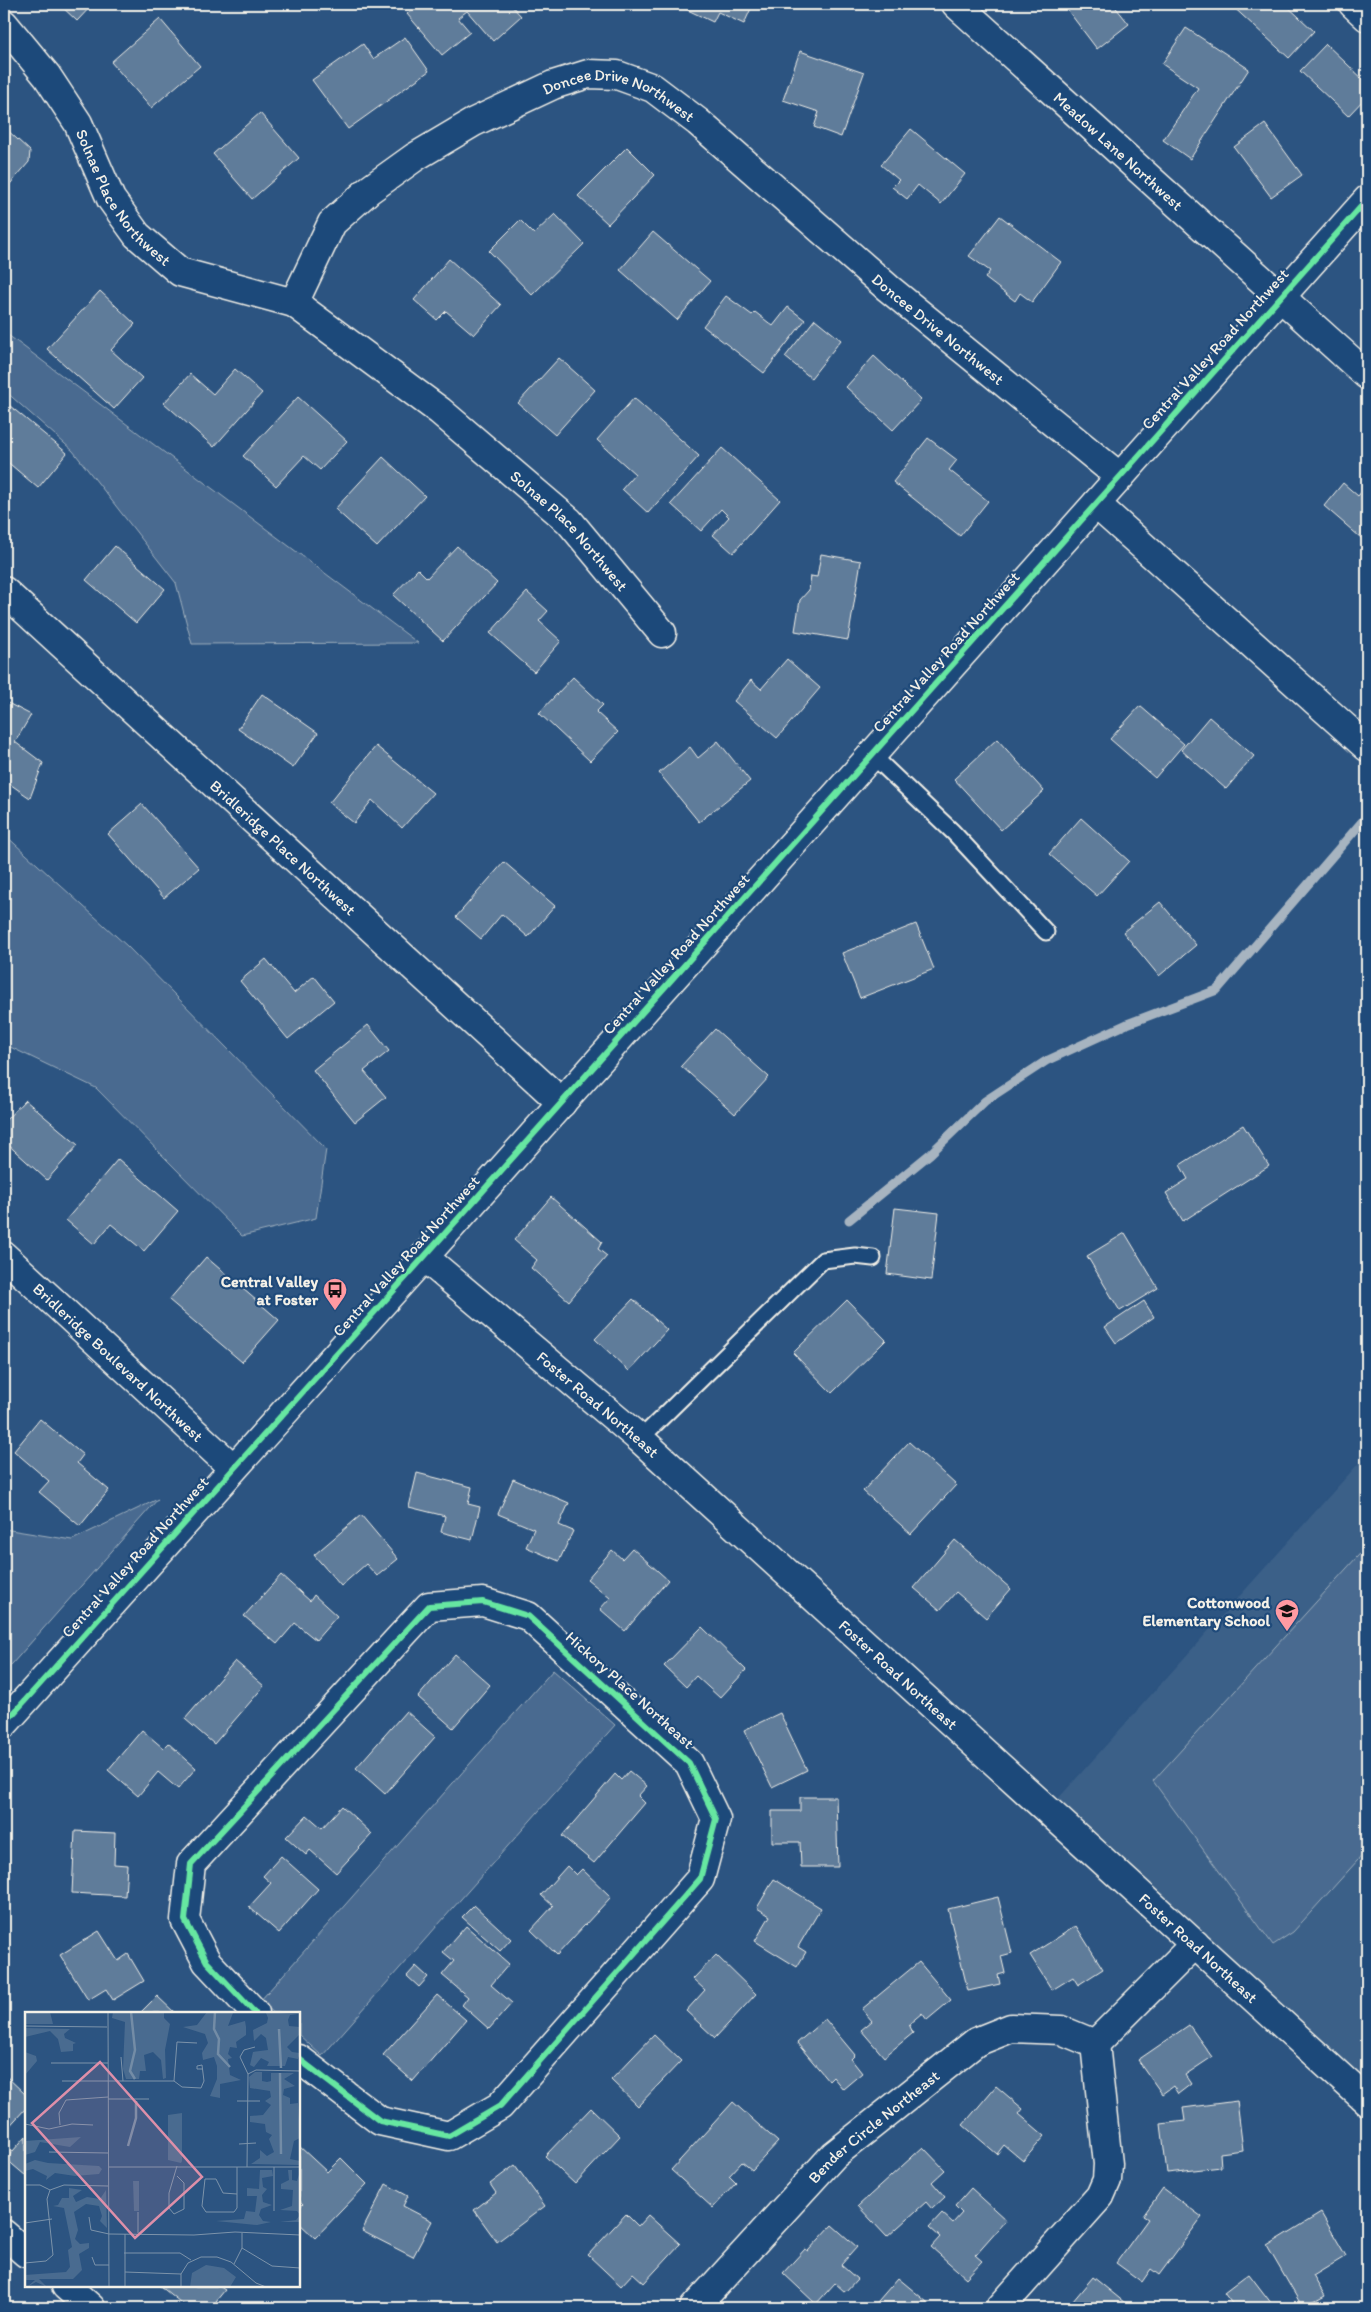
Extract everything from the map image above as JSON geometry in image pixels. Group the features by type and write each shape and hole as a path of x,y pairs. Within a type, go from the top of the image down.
{"street":[{"name":"Meadow Lane Northwest","path":"956,4 1367,375"},
{"path":"1353,4 1367,17"},
{"name":"Solnae Place Northwest","path":"4,24 47,76 78,123 111,199 138,235 180,272 294,303 440,411 569,521 662,633"},
{"name":"Doncee Drive Northwest","path":"294,303 332,223 369,190 415,158 474,122 553,85 588,74 617,75 653,88 698,122 888,288 1120,477"},
{"name":"Central Valley Road Northwest","path":"4,1724 562,1103 1367,200"},
{"path":"1096,504 1367,747"},
{"name":"Bridleridge Place Northwest","path":"4,591 562,1103"},
{"name":"Bridleridge Boulevard Northwest","path":"4,1256 233,1468"},
{"name":"Foster Road Northeast","path":"424,1257 640,1439 1367,2101"},
{"name":"Hickory Place Northeast","path":"254,2012 207,1962 185,1920 191,1864 429,1606 483,1602 528,1616 689,1763 716,1819 700,1879 500,2106 450,2136 380,2121 300,2060"},
{"path":"1000,2308 1100,2196 1107,2180 1108,2164 1094,2044 1195,1944"},
{"name":"Bender Circle Northeast","path":"694,2308 834,2155 976,2042 1011,2028 1061,2030 1094,2044"},
{"path":"4,2234 25,2252"}],"lane":[{"path":"872,755 953,832 1046,932"},
{"path":"640,1439 823,1260 855,1256 873,1258"}],"shaded area":[{"path":"4,332 418,643 192,644 176,583 73,451 4,390"},
{"path":"4,834 127,946 326,1149 316,1218 242,1236 96,1088 4,1044"},
{"name":"Cottonwood Elementary School","path":"1367,1454 1367,2101 1048,1810"},
{"path":"158,1499 4,1673 4,1529 72,1540"},
{"path":"1367,1546 1367,1850 1293,1932 1273,1945 1153,1781"},
{"path":"553,1670 615,1725 322,2056 300,2036 300,2012 273,2012 260,2001"}],"building":[{"path":"59,4 93,4 77,21"},
{"path":"419,4 510,4 521,16 493,41 467,11 458,18 470,32 442,55 407,14"},
{"path":"675,4 753,4 744,24 718,12 713,22"},
{"path":"1063,4 1113,4 1129,24 1097,49"},
{"path":"1230,4 1285,4 1314,31 1289,58"},
{"path":"160,19 200,66 151,108 111,62"},
{"path":"1186,28 1249,69 1190,159 1163,140 1198,88 1162,64"},
{"path":"405,37 429,71 348,129 312,80 363,44 373,59"},
{"path":"1326,44 1367,83 1367,96 1348,116 1300,71"},
{"path":"800,51 864,73 841,137 814,127 819,112 783,100"},
{"path":"260,113 299,158 252,199 213,154"},
{"path":"1265,124 1302,175 1271,197 1234,147"},
{"path":"4,127 30,151 29,162 4,191"},
{"path":"911,129 965,174 941,204 918,185 907,199 892,187 899,180 881,165"},
{"path":"627,147 655,175 608,224 578,196"},
{"path":"555,214 584,244 532,295 489,251 520,220 534,234"},
{"path":"1000,216 1061,262 1032,302 1020,293 1015,301 985,278 990,271 969,256"},
{"path":"653,232 710,281 677,320 620,270"},
{"path":"449,259 501,305 474,335 446,311 437,320 414,300"},
{"path":"100,291 135,324 111,350 142,378 114,409 47,349"},
{"path":"726,296 752,315 755,312 773,326 788,307 805,320 764,373 703,326"},
{"path":"815,319 841,340 811,378 785,357"},
{"path":"874,356 921,400 893,430 846,387"},
{"path":"559,358 595,390 555,435 518,403"},
{"path":"235,369 262,393 214,447 164,403 190,374 213,394"},
{"path":"298,397 347,441 320,470 304,456 276,486 243,456"},
{"path":"634,398 699,456 648,513 622,489 635,474 597,440"},
{"path":"4,401 67,453 38,488 4,459"},
{"path":"928,438 957,460 949,470 988,501 960,536 893,482"},
{"path":"722,448 780,500 733,553 713,535 729,517 721,509 701,531 671,504"},
{"path":"383,457 425,496 377,547 335,509"},
{"path":"1343,483 1358,496 1367,485 1367,543 1324,506"},
{"path":"115,546 165,589 136,623 86,580"},
{"path":"457,546 497,583 443,641 393,595 418,569 427,578"},
{"path":"821,554 861,561 848,640 795,631 800,600 809,590 811,576 817,577"},
{"path":"527,592 548,611 539,621 561,641 534,672 490,633"},
{"path":"787,659 820,688 777,738 734,701 751,680 761,689"},
{"path":"573,677 603,705 596,712 618,732 590,761 539,713"},
{"path":"262,694 318,733 293,768 238,729"},
{"path":"4,701 31,715 15,742 43,763 30,798 4,780"},
{"path":"1140,706 1184,744 1155,778 1110,739"},
{"path":"1209,717 1254,756 1226,789 1181,750"},
{"path":"997,739 1044,791 1001,830 954,779"},
{"path":"718,741 750,781 699,822 659,773 690,747 698,758"},
{"path":"376,746 433,793 402,828 372,800 354,823 329,803"},
{"path":"142,804 199,868 164,898 108,834"},
{"path":"1081,818 1129,861 1097,896 1049,854"},
{"path":"504,862 555,906 528,937 502,914 481,939 456,917"},
{"path":"1160,902 1196,945 1159,976 1123,932"},
{"path":"916,924 934,969 860,998 842,953"},
{"path":"266,959 294,993 314,976 334,1001 288,1039 240,981"},
{"path":"368,1025 389,1051 364,1071 386,1097 355,1122 313,1070"},
{"path":"715,1029 769,1077 735,1114 681,1066"},
{"path":"25,1100 78,1145 47,1180 4,1141 4,1135 7,1131 4,1129 4,1122"},
{"path":"1243,1125 1269,1166 1183,1221 1166,1193 1188,1179 1180,1165"},
{"path":"118,1159 178,1211 144,1251 111,1224 94,1244 66,1220"},
{"path":"551,1197 602,1242 598,1249 607,1256 569,1301 531,1268 537,1260 514,1240"},
{"path":"895,1208 939,1213 931,1280 887,1274"},
{"path":"1125,1233 1158,1288 1120,1311 1087,1256"},
{"path":"206,1257 279,1320 242,1362 169,1300"},
{"path":"633,1299 667,1330 629,1371 595,1339"},
{"path":"847,1300 886,1340 832,1393 793,1353"},
{"path":"1144,1301 1154,1317 1116,1343 1105,1327"},
{"path":"40,1419 83,1455 77,1463 109,1490 80,1526 39,1492 49,1481 14,1451"},
{"path":"909,1442 956,1485 911,1534 863,1491"},
{"path":"417,1473 472,1487 468,1504 480,1507 472,1540 441,1532 445,1516 409,1507"},
{"path":"513,1479 569,1503 559,1525 573,1531 559,1561 526,1547 534,1529 498,1514"},
{"path":"361,1515 398,1559 377,1576 366,1564 341,1586 314,1555"},
{"path":"955,1540 1011,1589 986,1618 956,1592 940,1610 914,1588"},
{"path":"632,1548 668,1580 625,1631 600,1609 610,1598 587,1579 612,1550 622,1559"},
{"path":"281,1575 310,1601 314,1595 337,1616 316,1640 295,1623 277,1644 244,1616"},
{"path":"702,1627 746,1670 720,1698 696,1676 686,1687 664,1666"},
{"path":"455,1654 490,1685 453,1728 418,1697"},
{"path":"235,1661 264,1686 214,1744 185,1719"},
{"path":"406,1711 435,1737 385,1794 356,1768"},
{"path":"780,1713 807,1770 772,1787 744,1730"},
{"path":"142,1730 163,1748 168,1743 196,1768 178,1789 158,1772 138,1796 108,1770"},
{"path":"629,1771 647,1786 638,1796 645,1803 594,1863 562,1836 615,1774 621,1780"},
{"path":"800,1797 836,1797 838,1867 801,1867 800,1842 772,1842 772,1811 800,1811"},
{"path":"342,1806 372,1834 336,1873 310,1850 306,1855 286,1837 307,1815 322,1828"},
{"path":"75,1831 115,1833 114,1864 127,1865 125,1896 72,1893"},
{"path":"281,1856 318,1889 279,1933 249,1907 271,1883 263,1876"},
{"path":"567,1866 576,1875 582,1869 611,1897 557,1955 531,1930 553,1906 541,1895"},
{"path":"774,1879 821,1908 798,1947 806,1952 797,1967 755,1941 770,1916 757,1908"},
{"path":"998,1897 1012,1953 1001,1956 1005,1973 998,1975 1000,1984 968,1991 948,1909"},
{"path":"474,1905 511,1939 500,1951 462,1917"},
{"path":"466,1926 509,1964 491,1985 512,2003 489,2029 462,2005 468,1997 442,1975 454,1961 443,1952"},
{"path":"1076,1926 1103,1969 1078,1985 1073,1977 1052,1990 1030,1955"},
{"path":"99,1931 118,1961 128,1954 144,1981 113,2000 106,1989 88,2000 60,1955"},
{"path":"716,1955 756,1994 715,2038 686,2011 705,1990 693,1979"},
{"path":"919,1962 951,2000 927,2020 922,2013 909,2024 913,2033 884,2057 861,2030 872,2021 862,2009"},
{"path":"416,1966 428,1977 419,1987 407,1976"},
{"path":"437,1995 466,2020 413,2081 383,2055"},
{"path":"157,1996 174,2012 141,2012"},
{"path":"825,2019 855,2055 851,2059 862,2073 843,2089 833,2077 829,2081 797,2043"},
{"path":"1189,2025 1212,2057 1185,2075 1191,2084 1178,2094 1173,2086 1162,2094 1138,2060"},
{"path":"654,2035 681,2061 638,2106 611,2080"},
{"path":"4,2074 25,2094 25,2109 4,2132"},
{"path":"996,2086 1023,2109 1019,2114 1045,2136 1023,2161 1004,2145 997,2154 963,2125"},
{"path":"1237,2101 1243,2150 1220,2153 1221,2167 1167,2173 1161,2124 1185,2121 1183,2108"},
{"path":"733,2102 778,2142 752,2170 742,2162 729,2176 736,2183 713,2208 671,2170"},
{"path":"591,2108 620,2136 575,2184 545,2156"},
{"path":"25,2137 25,2175 6,2159"},
{"path":"300,2147 327,2172 341,2158 367,2184 315,2238 300,2224 300,2207 303,2204 300,2201"},
{"path":"923,2147 945,2170 932,2182 945,2197 932,2209 926,2202 887,2237 858,2206"},
{"path":"515,2165 545,2206 497,2242 474,2210 496,2193 490,2184"},
{"path":"386,2184 408,2196 403,2206 432,2221 413,2257 362,2231"},
{"path":"971,2188 1006,2220 975,2255 982,2261 966,2278 931,2247 940,2237 929,2227 942,2213 953,2223 962,2213 955,2206"},
{"path":"1163,2188 1202,2217 1159,2275 1151,2269 1142,2282 1116,2263 1148,2219 1143,2216"},
{"path":"1321,2213 1346,2256 1313,2276 1325,2296 1303,2308 1267,2246"},
{"path":"626,2214 638,2226 648,2215 680,2244 644,2283 633,2273 621,2286 588,2255"},
{"path":"832,2225 857,2247 841,2265 857,2279 845,2292 835,2283 816,2304 783,2273 805,2249 808,2251"},
{"path":"1249,2274 1275,2308 1230,2308 1233,2305 1224,2293"},
{"path":"1093,2277 1130,2307 1130,2308 1067,2308"},
{"path":"898,2278 933,2307 872,2308"},
{"path":"161,2287 220,2287 225,2290 216,2301 224,2308 184,2308 185,2306"}],"waterway":[{"path":"849,1220 930,1154 985,1101 1046,1061 1127,1024 1217,990 1367,816"}],"cycle path":[{"path":"4,1724 424,1257 1367,200"},
{"path":"254,2012 207,1962 185,1920 191,1864 429,1606 483,1602 528,1616 689,1763 716,1819 700,1879 500,2106 449,2136 380,2121 300,2060"}],"place":[{"name":"Central Valley at Foster","path":"335,1311"},
{"name":"Cottonwood Elementary School","path":"1287,1632"}]}
